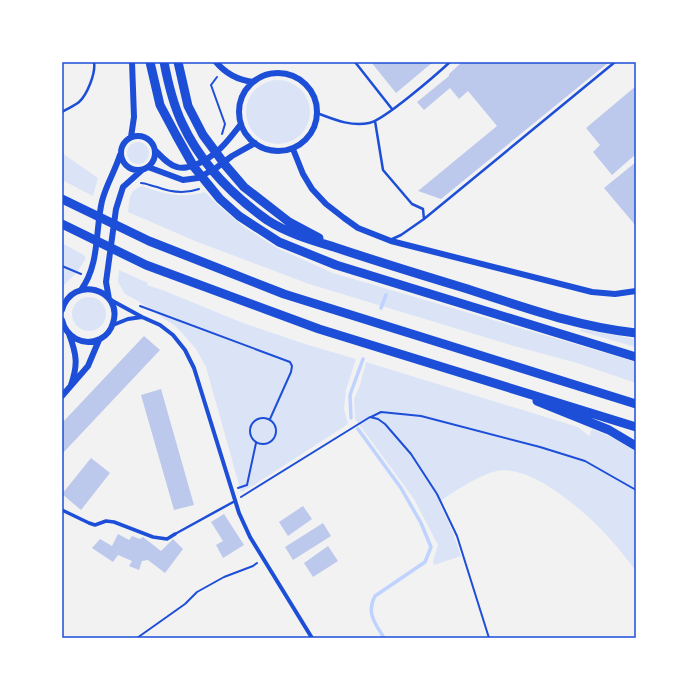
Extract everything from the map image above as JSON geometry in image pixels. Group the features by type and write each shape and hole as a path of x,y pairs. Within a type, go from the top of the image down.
{"highway":[{"path":"150,62 160,105 194,167 220,199 239,216 279,242 336,265 636,357"},
{"path":"164,62 168,85 182,122 193,143 215,173 234,194 267,220 299,236 354,255 589,326 636,333"},
{"path":"178,62 188,106 203,135 226,166 244,187 289,222 335,248"},
{"path":"62,199 149,241 284,294 636,404"},
{"path":"62,224 146,265 319,329 636,427"},
{"path":"503,385 551,407 609,430 636,446"}],"street":[{"path":"131,137 134,117 132,62"},
{"path":"216,62 223,70 237,79 253,82"},
{"path":"277,73 290,74 301,80 310,89 316,100 317,113 316,124 302,143 293,148 280,151 267,150 255,144 246,135 241,124 239,112 240,101 245,90 253,82 264,75 277,73"},
{"path":"81,290 89,277 94,261 102,201 110,179 116,168 123,144 131,137 136,136 146,138 165,160 176,167 187,168 211,157 224,145 241,124"},
{"path":"148,167 183,180 198,178 216,168 232,156 255,144"},
{"path":"293,148 303,174 312,189 326,204 358,228 389,240 592,292 615,294 636,291"},
{"path":"108,299 106,282 116,209 123,187 142,170 148,167 154,160 155,150"},
{"path":"120,155 125,166 136,171 142,170"},
{"path":"62,310 66,300 73,293 81,290 91,289 101,292 112,304 114,311 113,325 105,336 99,340 83,342 69,334"},
{"path":"108,299 160,325 173,335 185,350 194,368 231,491 250,537 312,638"},
{"path":"113,325 128,319 142,317"},
{"path":"62,320 64,327 69,334 76,355 77,365 71,387"},
{"path":"62,396 88,366 99,340"},
{"path":"62,510 89,524 106,521 114,522 153,537 167,539 175,534"}],"lane":[{"path":"62,112 79,102 90,87 95,67 94,62"},
{"path":"354,62 392,109"},
{"path":"317,113 346,123 368,124 392,109 450,62"},
{"path":"389,240 401,235 424,219 616,62"},
{"path":"375,121 383,170 412,204 423,209 424,219"},
{"path":"175,534 235,501"}],"path":[{"path":"217,76 212,85 225,124 219,138 224,145"},
{"path":"62,266 89,277"},
{"path":"139,306 290,362 292,366 291,372 270,419"},
{"path":"235,501 370,417 381,412 421,416 585,461 636,490"},
{"path":"262,417 270,419 274,422 276,429 275,436 269,443 262,444 256,442 252,439 249,433 253,420 262,417"},
{"path":"370,417 378,419 385,424 411,454 437,494 457,536 489,638"},
{"path":"231,491 246,485 256,442"},
{"path":"137,638 185,604 197,592 224,577 253,566 262,558"}],"shaded area":[{"path":"272,80 284,80 301,89 308,100 310,112 308,124 301,135 284,144 272,144 260,139 251,130 246,118 246,106 251,94 260,85"},
{"path":"138,142 146,145 149,153 146,161 138,164 130,161 127,153 130,145"},
{"path":"62,153 98,178 93,196 62,180"},
{"path":"142,186 173,195 188,195 205,192 244,227 277,248 333,273 636,362 636,383 577,363 514,346 309,284 195,241 128,212 130,196 134,190"},
{"path":"62,243 84,255 86,258 78,271 62,287"},
{"path":"119,270 148,283 147,285 243,323 356,359 346,390 344,409 348,424 241,492 206,367 196,349 175,326 125,294 118,282"},
{"path":"92,297 99,299 104,304 106,314 104,324 99,329 86,331 79,329 74,324 72,311 74,304 79,299"},
{"path":"581,329 636,339 636,347 580,331"},
{"path":"366,362 578,427 589,436 592,429 616,439 636,451 636,571 611,540 575,505 543,483 527,475 511,471 497,471 475,479 439,502 452,530 461,556 434,565 433,561 438,545 414,499 355,419 354,399 360,385"}],"building":[{"path":"371,62 433,62 396,93"},
{"path":"462,62 609,62 441,199 418,191 497,126 468,91 459,99 450,88 424,110 417,102 449,76 449,74"},
{"path":"636,86 636,154 612,175 593,152 600,145 586,128"},
{"path":"636,162 636,226 604,188"},
{"path":"144,336 160,350 62,454 62,423"},
{"path":"161,389 194,505 174,510 141,395"},
{"path":"91,458 110,473 81,510 62,494"},
{"path":"303,506 312,519 288,536 279,522"},
{"path":"224,514 244,545 223,558 216,545 223,541 211,522"},
{"path":"323,523 331,536 293,560 285,547"},
{"path":"118,534 129,540 132,536 140,539 143,537 161,551 173,539 183,549 165,573 148,560 142,561 139,570 129,566 132,561 118,555 113,562 92,548 100,539 112,546"},
{"path":"328,546 338,561 313,577 304,563"}],"waterway":[{"path":"381,308 386,295"},
{"path":"351,418 350,395 363,359"},
{"path":"358,429 401,488 421,523 431,547 425,562 375,596 371,608 373,618 384,638"}]}
